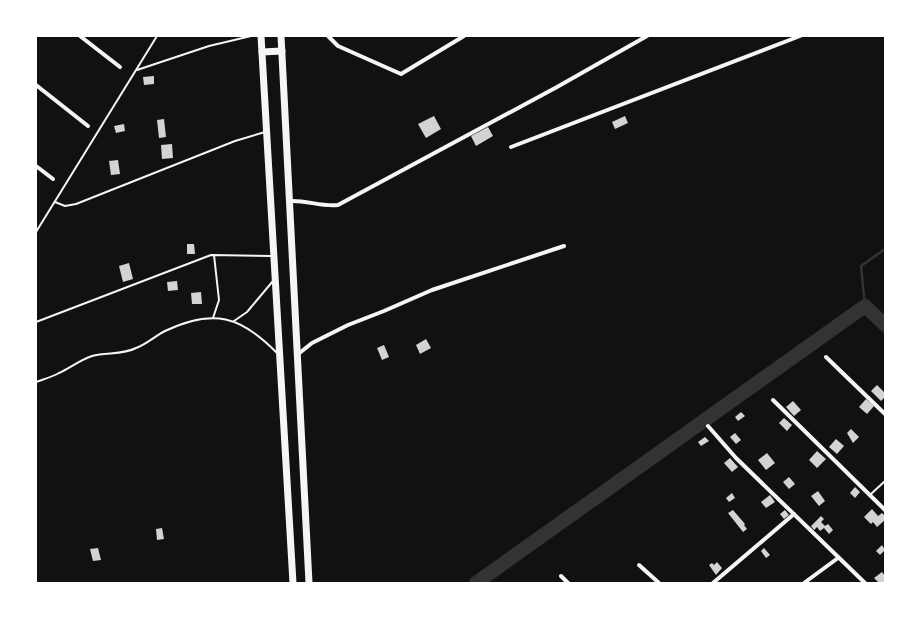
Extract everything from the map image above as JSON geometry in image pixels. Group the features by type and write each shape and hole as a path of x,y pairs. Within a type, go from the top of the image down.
{"highway":[{"path":"261,36 293,583"},
{"path":"281,36 290,201 296,356 309,583"},
{"path":"262,52 282,51"}],"street":[{"path":"80,36 120,67"},
{"path":"328,36 338,46 401,74 464,36"},
{"path":"290,201 302,200 331,206 338,205 557,87 647,36"},
{"path":"511,147 800,36"},
{"path":"36,85 88,126"},
{"path":"36,166 53,178"},
{"path":"296,356 312,343 348,325 432,290 564,246"},
{"path":"826,357 885,414"},
{"path":"773,400 871,494 885,510"},
{"path":"708,426 736,458 865,583"},
{"path":"713,583 794,514"},
{"path":"804,583 838,558"},
{"path":"640,566 659,583"},
{"path":"561,576 568,583"}],"lane":[{"path":"36,232 157,36"},
{"path":"136,71 209,46 250,36"},
{"path":"55,202 65,206 76,204 235,141 266,132"},
{"path":"212,318 219,300 214,255"},
{"path":"36,322 214,255 274,256"},
{"path":"234,321 247,312 275,278"},
{"path":"36,382 60,373 89,357 104,353 129,351 184,323 212,318 234,321 254,331 280,356"},
{"path":"871,494 885,481"}],"building":[{"path":"154,76 154,84 144,85 143,77"},
{"path":"434,116 441,129 426,138 418,124"},
{"path":"625,116 628,123 615,129 612,122"},
{"path":"164,119 166,137 159,138 157,120"},
{"path":"124,124 125,131 116,133 114,126"},
{"path":"488,127 493,136 476,146 471,136"},
{"path":"172,144 173,158 162,159 161,145"},
{"path":"118,160 120,174 111,175 109,161"},
{"path":"187,244 194,244 195,254 187,254"},
{"path":"129,263 133,279 123,282 119,266"},
{"path":"177,281 178,290 168,291 167,282"},
{"path":"201,292 202,304 192,304 191,293"},
{"path":"426,339 431,348 420,354 416,345"},
{"path":"384,345 389,357 382,360 377,348"},
{"path":"877,385 885,393 885,397 881,401 871,391"},
{"path":"866,399 874,406 867,414 859,407"},
{"path":"793,401 801,410 794,416 786,407"},
{"path":"741,412 745,416 738,421 735,417"},
{"path":"784,418 792,425 787,431 779,423"},
{"path":"851,429 859,437 853,443 847,433"},
{"path":"735,433 741,440 736,444 730,437"},
{"path":"705,437 709,441 701,446 698,442"},
{"path":"836,439 844,446 837,454 829,447"},
{"path":"817,451 826,459 817,468 809,460"},
{"path":"767,453 775,463 766,470 758,460"},
{"path":"730,458 738,467 732,472 724,463"},
{"path":"789,477 795,484 789,489 783,482"},
{"path":"855,487 860,492 855,498 850,493"},
{"path":"818,491 825,501 819,506 811,496"},
{"path":"732,493 735,498 729,502 726,498"},
{"path":"770,495 775,502 766,508 761,502"},
{"path":"872,509 878,516 882,513 885,516 885,520 877,527 873,522 871,524 864,517"},
{"path":"733,510 745,524 744,525 747,529 743,532 728,513"},
{"path":"785,510 789,515 784,519 780,514"},
{"path":"821,516 824,519 821,522 825,526 828,524 833,530 829,534 824,528 820,531 817,527 814,530 811,526"},
{"path":"162,528 164,539 157,540 156,529"},
{"path":"882,545 885,550 880,555 876,551"},
{"path":"98,548 101,560 93,561 90,549"},
{"path":"764,548 770,555 766,558 761,551"},
{"path":"717,562 722,568 716,575 709,565 712,563 714,565"},
{"path":"882,572 885,576 885,583 879,583 874,578"}],"waterway":[{"path":"865,306 861,266 885,249"},
{"path":"476,583 865,306 885,325"}]}
